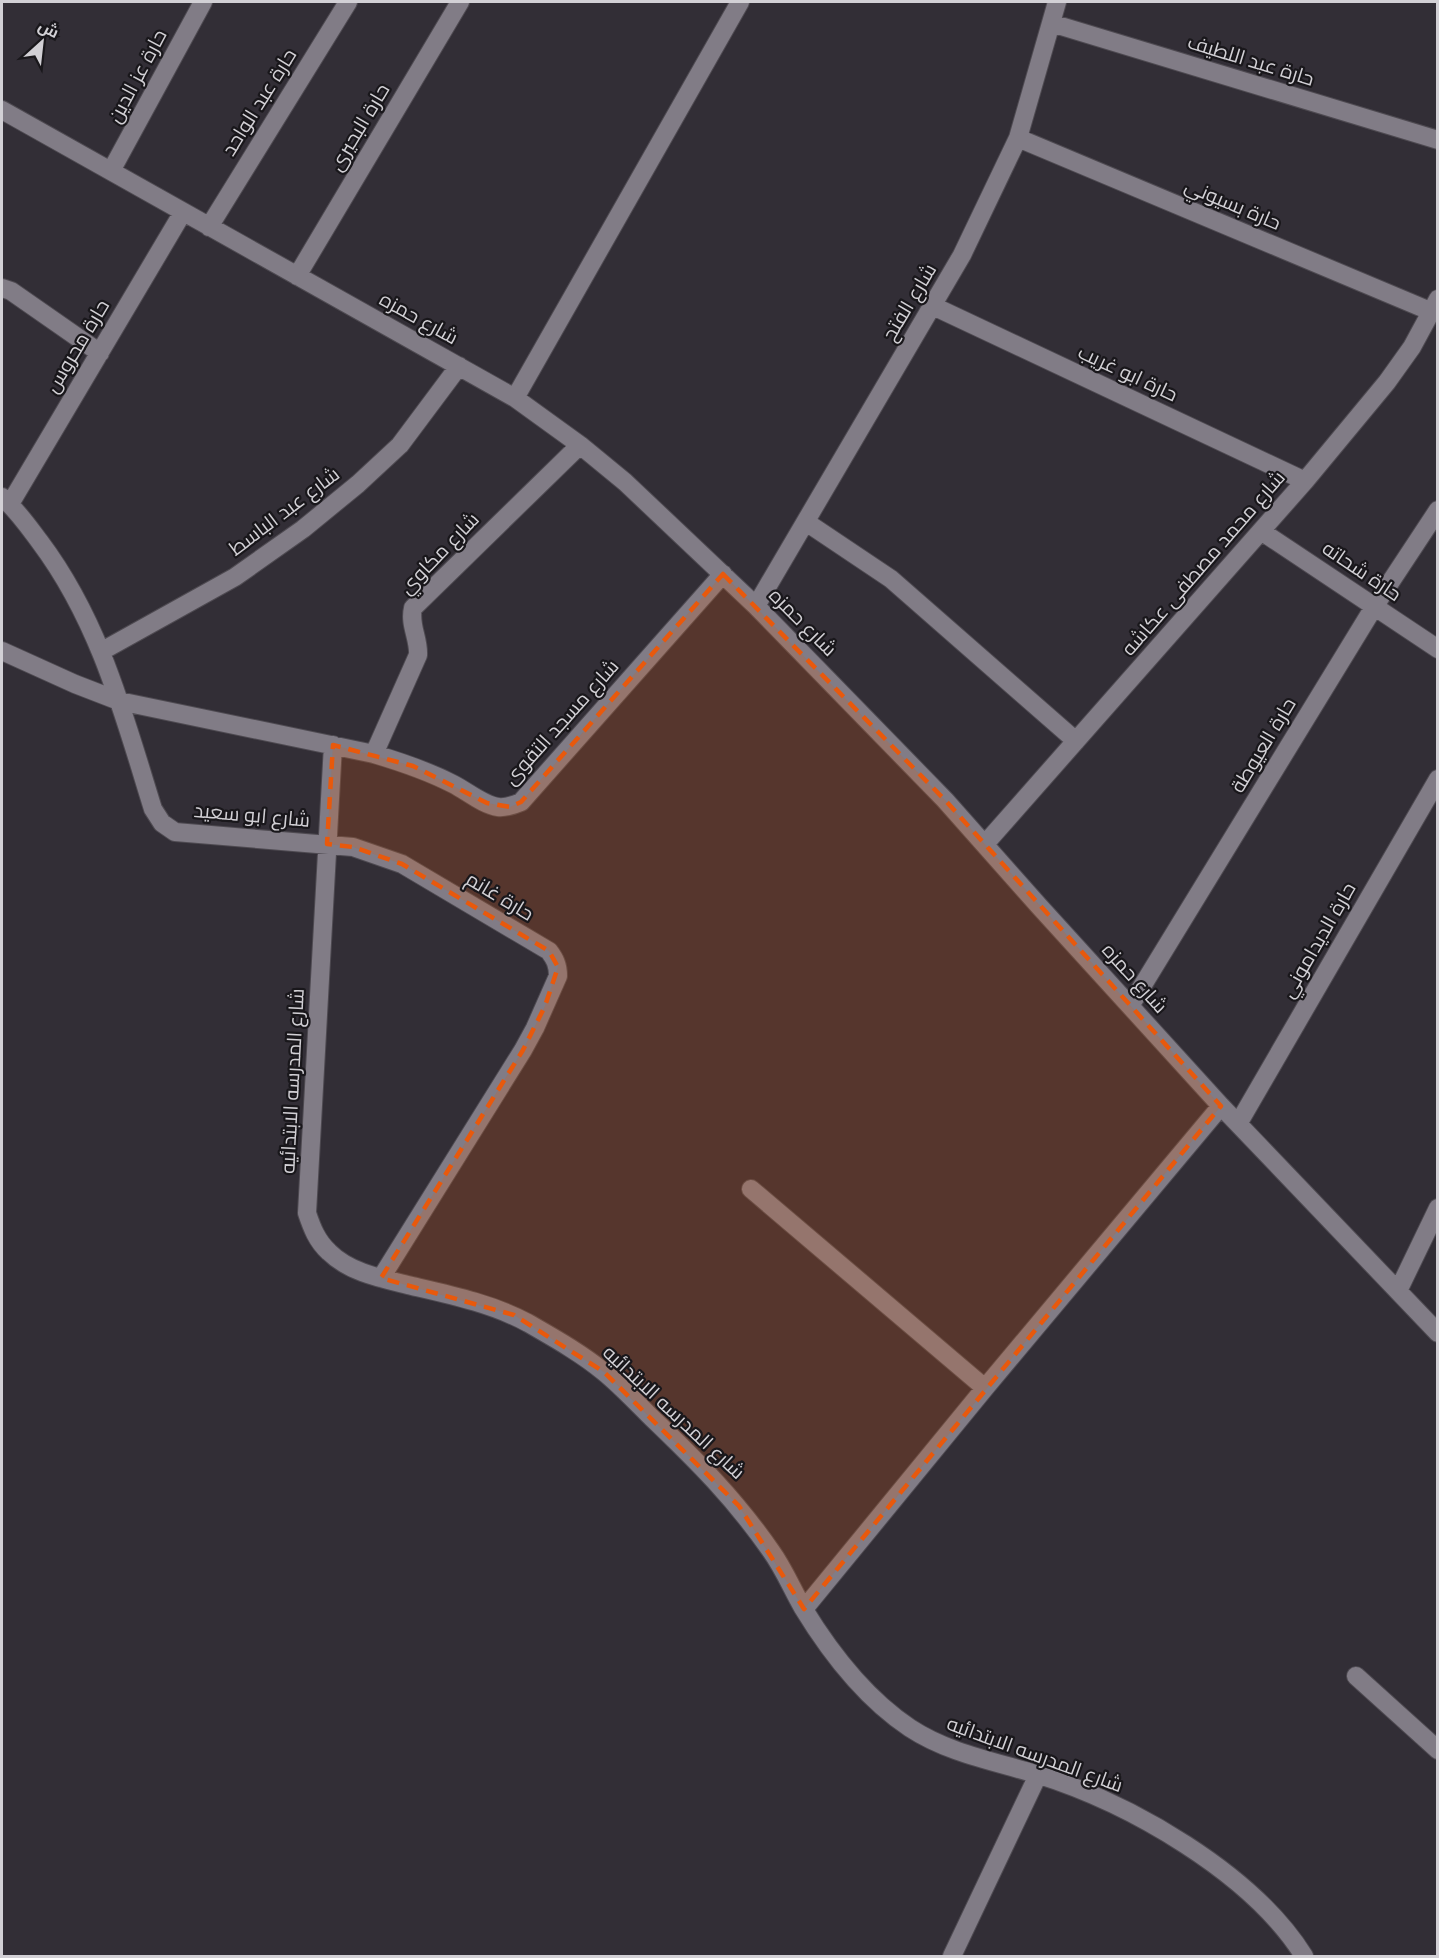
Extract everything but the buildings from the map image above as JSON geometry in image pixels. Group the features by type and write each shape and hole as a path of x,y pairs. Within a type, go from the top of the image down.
{"street":[{"name":"حارة عز الدين","path":"111,171 203,2"},
{"name":"حارة عبد الواحد","path":"209,227 348,2"},
{"name":"حارة البحيرى","path":"297,276 460,2"},
{"path":"514,398 740,2"},
{"name":"شارع الفتح","path":"756,606 962,255 1018,138 1057,2"},
{"name":"حارة عبد اللطيف","path":"1051,23 1437,140"},
{"name":"شارع حمزه","path":"2,110 514,398 580,445 625,482 756,606 910,763 986,844 1039,906 1221,1106 1437,1333"},
{"name":"حارة بسيوني","path":"1018,138 1434,305"},
{"name":"حارة محروس","path":"6,501 100,352 183,212"},
{"path":"2,288 11,291 100,352"},
{"name":"شارع محمد مصطفى عكاشه","path":"986,844 1305,481 1388,381 1412,347 1434,305"},
{"name":"حارة ابو غريب","path":"933,306 1305,481"},
{"name":"شارع عبد الباسط","path":"102,651 235,577 303,529 358,484 400,445 459,366"},
{"name":"شارع مكاوي","path":"374,754 418,655 419,644 411,617 413,608 580,445"},
{"name":"شارع ابو سعيد","path":"6,501 47,551 74,592 102,651 153,809 162,823 175,832 327,844"},
{"name":"حارة العيوطة","path":"1130,1006 1374,607 1437,510"},
{"path":"806,522 891,579 1076,741"},
{"name":"حارة شحاته","path":"1261,531 1437,649"},
{"name":"شارع مسجد التقوى","path":"2,651 119,701 374,754 422,771 498,807 510,807 521,802 723,574"},
{"name":"شارع المدرسه الابتدائيه","path":"333,745 307,1213 315,1235 329,1252 347,1265 381,1278 514,1315 559,1341 604,1372 697,1460 739,1506 774,1555 804,1609 845,1669 876,1702 911,1729 951,1749 1038,1775 1088,1794 1143,1820 1249,1891 1291,1936 1304,1956"},
{"name":"حارة الديداموني","path":"1238,1124 1437,779"},
{"name":"حارة غانم","path":"327,844 353,847 402,864 549,951 558,967 558,976 524,1050 381,1278"},
{"path":"804,1609 1221,1106"},
{"path":"751,1189 985,1388"},
{"path":"1398,1292 1437,1208"},
{"path":"1356,1676 1437,1750"},
{"path":"952,1956 1038,1775"}],"highlighted area":[{"path":"723,574 945,800 1221,1106 804,1609 739,1506 604,1372 514,1315 381,1278 523,1050 545,1006 558,967 549,951 402,864 353,847 327,844 333,745 413,766 487,803 510,807 521,802"}]}
